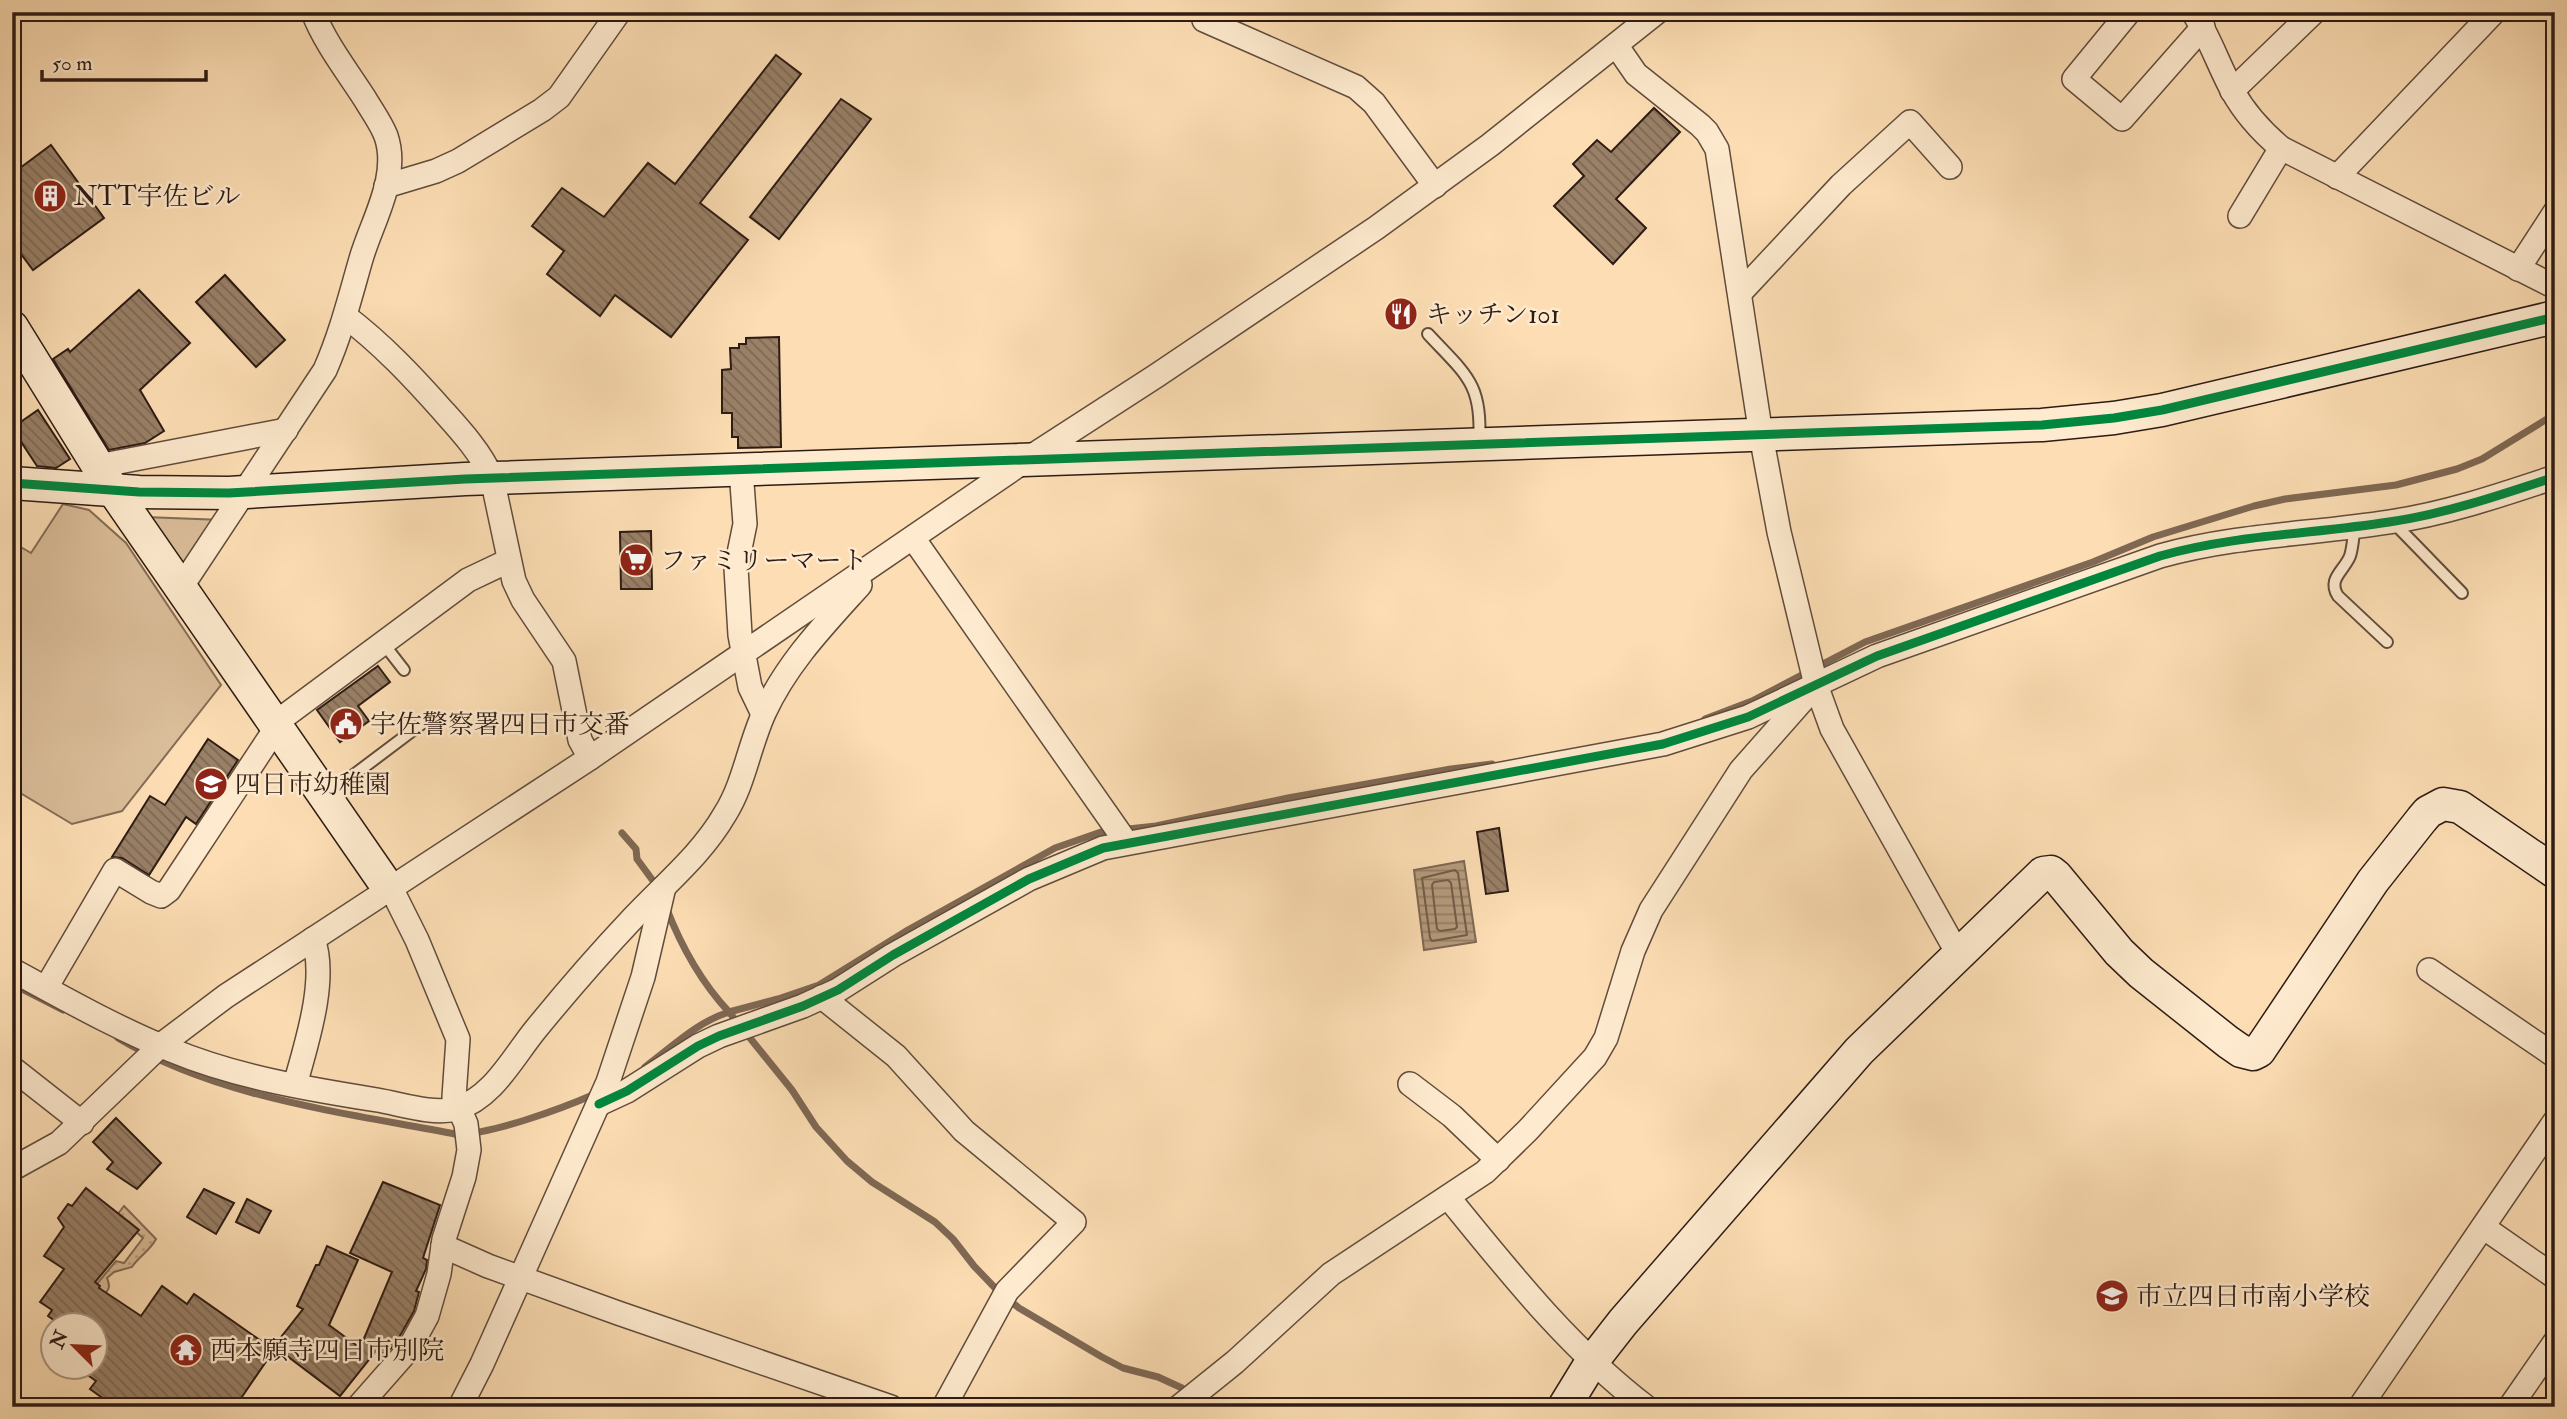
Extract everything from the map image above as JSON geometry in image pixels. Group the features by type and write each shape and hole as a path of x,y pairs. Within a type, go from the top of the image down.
{"street":[{"path":"180,589 325,370 386,186 390,158 386,137 313,12"},
{"path":"386,186 447,166 542,110 559,97 619,12"},
{"path":"12,1169 59,1143 153,1053 226,996 590,758 1026,460 1168,369 1435,186 1657,12"},
{"path":"2129,12 2074,79 2122,119 2198,19 2232,90 2265,134 2281,148 2555,287"},
{"path":"2232,90 2314,12"},
{"path":"2337,177 2494,12"},
{"path":"1204,20 1356,88 1374,103 1435,186"},
{"path":"1616,45 1636,74 1700,125 1717,149 1761,435 1788,573 1814,677 1832,729 1958,954"},
{"path":"1740,293 1841,184 1910,122 1950,167"},
{"path":"2241,216 2281,148"},
{"path":"2518,270 2555,212"},
{"path":"345,316 410,372 485,463 492,478 508,561 518,592 564,661 580,740 590,758"},
{"path":"12,483 106,478 244,493 492,478 2017,426 2138,415 2555,317"},
{"path":"12,327 106,478 180,589 403,909 456,1033 459,1051 454,1097 466,1124 469,1150 464,1177 443,1246 433,1296 416,1339 358,1407"},
{"path":"106,478 286,430"},
{"path":"741,470 745,524 736,568 742,654 750,687 763,714"},
{"path":"599,1104 628,1091 698,1046 822,997 1044,872 1102,848 1663,744 1748,717 1814,677 2160,556 2246,539 2392,522 2475,502 2555,477"},
{"path":"913,538 1126,842"},
{"path":"12,970 153,1053 212,1064 295,1085 438,1110 460,1108 500,1077 587,968 711,836 727,812 763,714 800,653 883,558"},
{"path":"46,988 115,870 150,892 161,896 169,890 275,726 476,574 508,561"},
{"path":"1179,1407 1236,1362 1331,1274 1475,1181 1528,1130 1601,1048 1610,1028 1638,937 1651,910 1741,769 1814,677"},
{"path":"1564,1407 1592,1362 1632,1312 1851,1060 2043,873 2051,872 2119,952 2141,973 2234,1046 2247,1054 2253,1054 2259,1051 2373,881 2422,818 2435,807 2442,804 2460,807 2555,872"},
{"path":"460,1407 599,1104 636,998 664,886"},
{"path":"295,1085 316,992 318,957 313,939"},
{"path":"2429,970 2555,1056"},
{"path":"822,997 896,1056 964,1131 1074,1222 1007,1291 944,1407"},
{"path":"12,1068 82,1123"},
{"path":"1410,1084 1452,1116 1498,1160"},
{"path":"2360,1407 2555,1121"},
{"path":"1448,1197 1522,1288 1592,1362 1646,1407"},
{"path":"2483,1227 2555,1277"},
{"path":"443,1246 520,1277 891,1407"},
{"path":"2510,1407 2555,1342"}],"lane":[{"path":"1428,334 1468,378 1475,391 1480,409 1479,445"},
{"path":"2392,522 2462,593"},
{"path":"2355,527 2350,558 2334,582 2334,590 2388,642"},
{"path":"383,643 404,670"},
{"path":"325,797 424,722"}],"shaded area":[{"path":"63,504 89,510 126,543 221,685 122,811 72,824 12,788 12,542 31,553"},
{"path":"145,517 222,520 182,579"},
{"path":"124,1206 156,1239 132,1267 114,1272 107,1278 109,1288 102,1297 96,1285 116,1261 124,1263 143,1238 117,1215"}],"water":[{"path":"1464,861 1476,942 1424,950 1414,870"}],"building":[{"path":"776,55 801,74 700,203 748,240 671,337 615,295 600,316 547,274 564,251 532,226 562,188 604,217 648,163 675,184"},
{"path":"841,99 871,119 779,239 750,217"},
{"path":"1654,108 1680,132 1616,199 1646,228 1613,264 1554,206 1584,176 1573,164 1597,140 1611,152"},
{"name":"NTT宇佐ビル","path":"51,145 104,218 33,270 12,242 12,174"},
{"path":"225,275 285,340 256,367 196,302"},
{"path":"139,290 190,343 140,390 164,431 145,443 109,450 53,359 68,349 70,352"},
{"path":"779,337 781,447 738,448 738,437 732,437 732,413 722,413 722,370 731,369 730,348 739,348 739,344 746,344 746,338"},
{"path":"38,410 70,459 56,468 37,466 12,428"},
{"name":"ファミリーマート","path":"651,531 652,589 621,589 620,532"},
{"path":"378,666 390,682 358,706 369,721 340,742 317,710"},
{"path":"208,739 238,760 196,824 186,817 149,875 122,858 112,857 150,796 165,805"},
{"path":"1499,828 1508,891 1486,894 1477,832"},
{"path":"116,1118 161,1163 137,1189 107,1169 113,1162 93,1142"},
{"path":"383,1182 440,1205 423,1258 427,1260 426,1269 416,1291 419,1292 414,1311 397,1341 386,1354 376,1351 340,1396 274,1346 303,1309 297,1306 327,1246 358,1260 329,1325 360,1348 392,1272 350,1253"},
{"name":"西本願寺四日市別院","path":"86,1188 139,1230 95,1282 99,1288 141,1316 162,1286 187,1304 194,1294 274,1350 235,1407 115,1407 90,1389 95,1380 108,1380 108,1310 52,1310 40,1302 64,1269 44,1256 64,1227 58,1218 68,1204 72,1206"},
{"path":"204,1189 234,1203 216,1234 187,1217"},
{"path":"247,1199 271,1211 259,1233 236,1222"}],"waterway":[{"path":"1705,719 1752,701 1865,642 2093,562 2153,537 2285,499 2396,485 2457,469 2482,459 2555,414"},
{"path":"666,907 692,962 729,1012 819,985 908,930 1055,848 1101,832 1156,826 1288,798 1492,764"},
{"path":"622,833 636,849 637,859 659,889"},
{"path":"12,984 63,1010"},
{"path":"645,1067 695,1029 729,1012 792,1090 816,1127 847,1161 872,1182 935,1222 997,1290 1019,1308 1102,1357 1123,1368 1158,1377 1182,1388 1203,1407"},
{"path":"118,1038 197,1075 239,1089 325,1110 455,1134 505,1126 595,1094"}],"cycle path":[{"path":"12,483 139,492 229,493 465,479 2042,425 2162,410 2555,317"},
{"path":"599,1104 627,1091 698,1046 838,990 893,955 1029,879 1103,848 1663,744 1748,717 1877,656 2160,556 2245,539 2410,519 2473,503 2555,477"}],"place":[{"name":"NTT宇佐ビル","path":"50,196"},
{"name":"キッチン101","path":"1401,314"},
{"name":"ファミリーマート","path":"636,560"},
{"name":"宇佐警察署四日市交番","path":"346,724"},
{"name":"四日市幼稚園","path":"211,784"},
{"name":"市立四日市南小学校","path":"2112,1296"},
{"name":"西本願寺四日市別院","path":"186,1350"}]}
